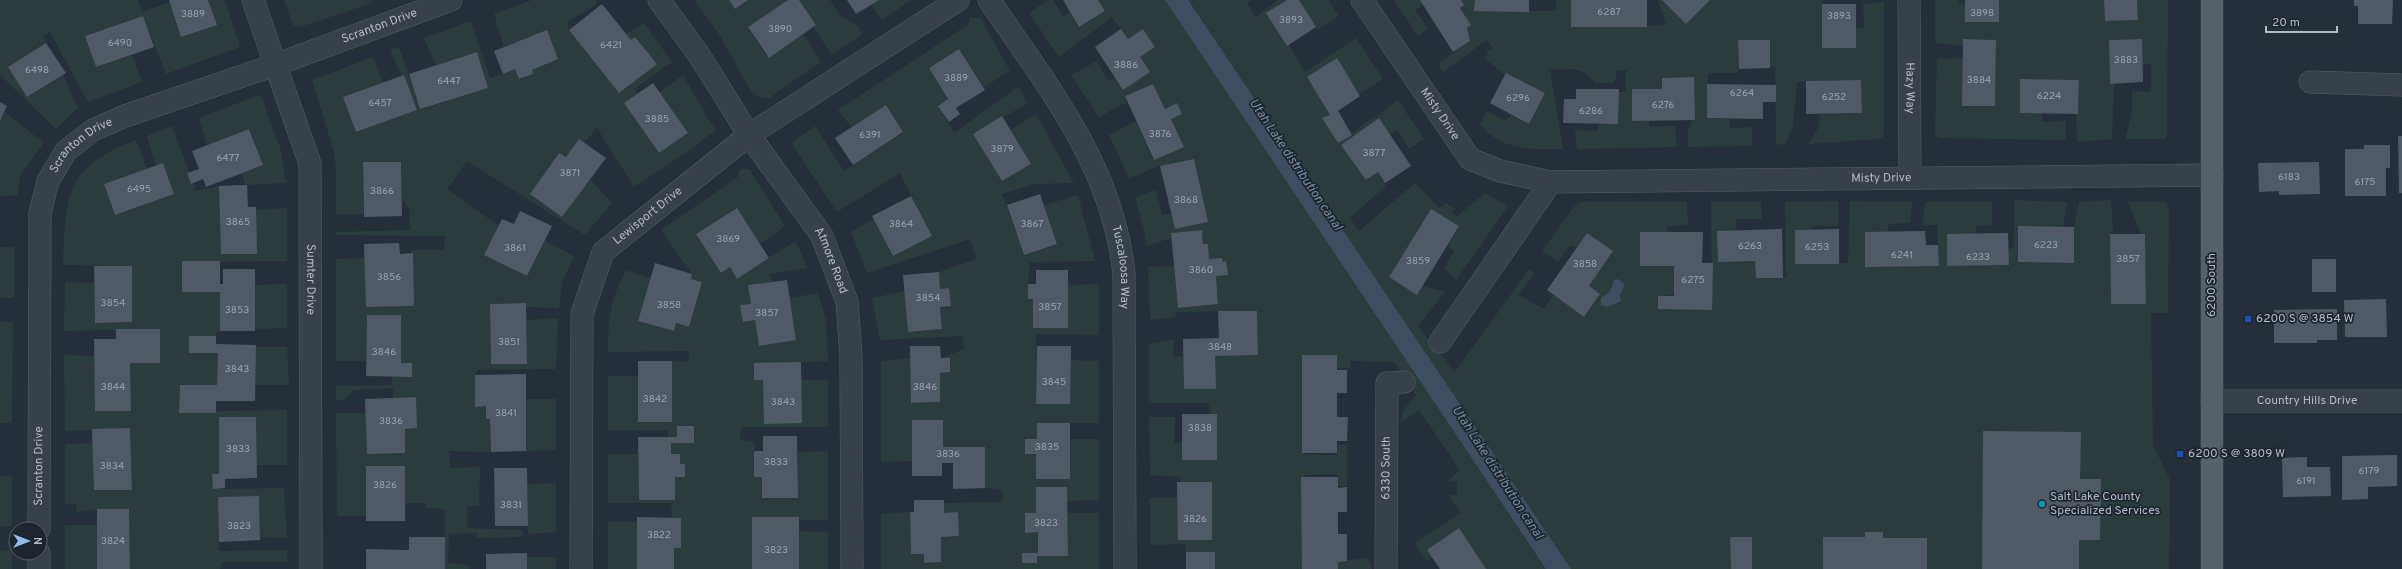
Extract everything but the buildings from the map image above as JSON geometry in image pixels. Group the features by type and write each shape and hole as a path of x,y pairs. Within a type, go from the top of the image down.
{"main road":[{"name":"6200 South","path":"2212,0 2212,569"}],"street":[{"name":"Sumter Drive","path":"253,0 310,164 311,569"},
{"name":"Scranton Drive","path":"39,521 40,213 48,181 66,151 93,130 125,116 275,65 451,0"},
{"name":"Atmore Road","path":"659,0 699,55 749,135 822,236 847,302 851,355 852,569"},
{"name":"Lewisport Drive","path":"581,569 582,314 603,252 749,135 958,0"},
{"name":"Tuscaloosa Way","path":"989,0 1080,136 1108,199 1117,232 1124,274 1125,569"},
{"name":"Misty Drive","path":"1362,0 1470,159 1500,171 1551,182 2212,175"},
{"name":"Hazy Way","path":"1909,0 1910,177"},
{"path":"2310,82 2402,85"},
{"path":"1440,342 1551,182"},
{"name":"6330 South","path":"1386,569 1387,383 1404,382"},
{"name":"Country Hills Drive","path":"2212,401 2402,401"}],"green space":[{"path":"0,0 138,0 142,12 170,2 181,37 216,25 208,0 225,0 240,47 166,74 143,16 85,36 96,67 132,55 142,82 88,102 50,32 43,36 46,43 9,67 28,97 63,75 78,108 56,129 0,75"},
{"path":"284,0 371,0 372,3 300,27 293,25"},
{"path":"532,0 595,0 597,4 567,22 569,30 619,93 656,64 635,37 631,40 626,34 644,23 672,62 634,89 638,93 625,105 659,153 688,133 659,93 683,75 711,124 715,126 715,133 711,133 697,145 634,187 597,128 584,143 579,139 566,157 559,153 530,194 562,217 590,179 612,203 585,235 467,161 447,189 499,226 485,255 527,276 545,241 574,256 562,283 559,308 526,307 526,303 490,304 491,364 527,364 527,320 558,318 556,369 478,370 475,375 475,406 486,406 486,419 490,419 491,452 449,451 450,468 480,467 479,506 467,506 467,528 522,530 522,537 477,538 477,533 449,534 448,563 468,565 469,569 445,569 445,509 426,508 425,503 405,503 366,466 366,516 337,516 336,413 366,413 367,454 405,453 405,429 417,428 416,397 393,398 393,388 354,390 344,400 336,400 336,386 392,385 392,377 412,376 412,363 401,363 401,315 367,315 366,361 336,361 336,259 365,258 366,307 414,306 411,250 444,250 445,236 336,235 337,232 410,230 409,206 402,200 401,162 363,162 363,214 336,214 336,168 334,152 312,80 373,57 383,83 343,97 356,132 417,110 404,75 402,76 390,50 399,47 420,109 488,88 477,52 436,65 424,38 471,21 490,78 515,69 520,79 533,74 532,70 558,59 547,31 504,47 494,14"},
{"path":"694,0 729,0 735,9 748,0 788,0 748,28 768,58 803,34 821,62 773,95 771,99 753,95 719,34"},
{"path":"799,0 830,0 840,16 858,26 862,34 832,55 813,27 816,25"},
{"path":"879,0 912,0 882,20 871,5"},
{"path":"1048,0 1053,0 1063,16 1070,12 1079,27 1105,12 1098,0 1252,0 1247,2 1255,17 1278,0 1328,0 1339,16 1317,30 1316,27 1289,45 1305,72 1356,38 1383,79 1359,94 1337,59 1307,77 1330,115 1323,118 1338,143 1398,100 1424,139 1409,149 1397,130 1390,134 1379,118 1342,145 1366,180 1378,172 1386,186 1350,218 1359,231 1415,183 1439,208 1446,203 1455,209 1452,211 1456,217 1485,193 1508,206 1456,280 1444,268 1454,251 1448,245 1459,226 1431,209 1389,277 1417,294 1423,286 1445,292 1418,326 1455,372 1529,269 1535,273 1518,295 1544,309 1553,295 1585,316 1600,294 1589,286 1613,251 1587,233 1577,248 1570,245 1558,262 1542,251 1574,207 1580,202 1687,202 1688,225 1667,226 1667,232 1640,232 1640,266 1674,266 1674,294 1658,296 1658,309 1712,310 1711,202 1761,202 1762,219 1736,219 1736,231 1718,262 1755,261 1756,278 1786,278 1785,202 1838,201 1838,226 1812,226 1812,230 1795,230 1795,264 1848,263 1850,201 1912,202 1910,223 1888,224 1888,232 1865,232 1865,266 1938,266 1938,225 1922,225 1925,202 1992,202 1992,225 1976,226 1975,234 1947,234 1948,266 2009,265 2009,249 2014,248 2014,200 2067,202 2063,227 2019,226 2018,262 2074,263 2074,227 2079,202 2111,200 2113,232 2110,234 2111,304 2146,304 2145,234 2141,234 2128,202 2166,202 2169,207 2168,313 2151,313 2153,445 2170,480 2169,569 1483,569 1435,555 1427,562 1414,543 1461,513 1447,494 1457,496 1457,482 1448,481 1460,470 1419,410 1401,422 1402,412 1416,395 1394,362 1350,361 1350,368 1337,368 1337,357 1305,357 1304,454 1337,455 1338,445 1347,445 1347,486 1338,486 1337,474 1304,475 1304,569 1215,569 1215,552 1186,552 1186,544 1150,545 1150,498 1178,498 1178,540 1212,540 1212,482 1181,482 1180,477 1150,475 1149,417 1175,417 1174,443 1182,442 1182,460 1217,460 1217,414 1210,414 1209,403 1149,403 1149,344 1174,339 1173,356 1183,357 1184,389 1215,389 1215,356 1258,355 1257,311 1175,312 1176,317 1150,320 1148,267 1174,266 1178,308 1218,304 1216,276 1227,275 1226,261 1223,262 1222,258 1209,259 1208,244 1203,244 1202,230 1171,233 1171,238 1146,246 1145,234 1135,197 1156,190 1162,215 1171,213 1175,229 1208,222 1194,159 1160,166 1129,178 1109,135 1136,121 1153,160 1183,147 1171,119 1177,103 1165,109 1153,84 1125,96 1127,102 1099,117 1071,75 1097,61 1108,81 1116,78 1124,89 1149,72 1140,57 1155,47 1143,29 1128,39 1112,17 1059,57 1029,13"},
{"path":"1394,0 1420,0 1423,5 1415,10 1428,29 1418,36"},
{"path":"1461,0 1475,0 1475,11 1556,11 1556,0 1571,0 1571,27 1666,25 1658,0 1662,0 1686,24 1710,0 1822,0 1822,47 1856,28 1864,28 1863,4 1884,2 1884,130 1882,138 1808,144 1817,130 1821,114 1862,113 1861,80 1806,81 1797,82 1793,127 1785,144 1776,145 1775,66 1770,67 1770,40 1738,40 1739,73 1708,73 1707,118 1730,119 1730,128 1752,127 1752,146 1688,147 1688,131 1692,120 1662,78 1662,89 1632,90 1632,121 1649,121 1649,127 1675,126 1677,147 1577,149 1575,130 1598,131 1599,124 1618,123 1619,92 1626,92 1626,70 1617,70 1616,79 1613,83 1595,83 1590,77 1575,69 1550,70 1563,149 1540,149 1518,147 1507,144 1488,133 1480,124 1487,111 1506,121 1511,115 1529,124 1545,93 1506,73 1505,75 1484,58 1488,55 1486,52 1493,48 1487,40 1443,72 1438,64 1470,41 1467,28 1471,25 1460,8 1464,5"},
{"path":"1935,0 1959,0 1959,4 1965,3 1965,22 1999,22 1999,0 2104,0 2105,21 2138,20 2137,0 2168,0 2167,136 2165,139 2125,139 2132,112 2132,91 2151,92 2151,64 2142,64 2141,39 2109,40 2110,83 2114,84 2112,139 2077,142 2076,114 2078,113 2079,80 2021,79 2020,113 2042,113 2042,122 2066,121 2066,140 1938,138 1935,133 1937,59 1963,58 1962,106 1995,106 1996,40 1963,39 1963,46 1935,43"},
{"path":"970,17 981,19 1010,71 984,87 959,49 929,68 948,99 938,106 954,133 1019,86 1027,104 973,134 1002,181 1031,164 1010,130 1036,114 1074,183 1035,184 1002,194 1024,255 1057,244 1044,205 1078,195 1095,261 1030,262 1028,284 1033,299 1033,328 1068,328 1068,285 1099,284 1099,335 1036,334 1036,404 1070,404 1070,360 1099,361 1099,423 1037,423 1037,439 1025,440 1025,454 1036,454 1070,479 1070,439 1099,439 1099,500 1067,501 1067,487 1036,487 1036,513 1025,513 1025,532 1038,532 1038,553 1022,553 1022,563 1037,563 1037,556 1068,556 1068,513 1099,513 1099,569 881,569 881,514 910,512 911,554 924,554 924,563 941,562 941,537 959,536 958,513 944,513 944,503 1002,502 1002,490 985,488 985,447 943,447 943,420 912,420 912,461 881,462 881,361 911,358 911,403 940,402 940,373 950,372 950,358 941,358 964,349 962,336 880,340 872,298 905,291 908,332 942,329 940,307 949,288 940,289 939,272 977,259 970,239 867,273 851,232 874,219 893,256 931,236 900,173 837,212 792,144 793,141 815,126 844,171 903,133 886,105 852,128 838,110 969,24"},
{"path":"259,95 264,100 266,111 280,148 286,183 245,185 242,173 263,165 250,129 207,145 199,118"},
{"path":"5,112 44,143 20,175 18,195 0,196 0,121"},
{"path":"172,126 189,172 187,173 191,183 194,183 195,191 219,186 221,254 256,254 256,210 287,208 287,261 182,262 182,292 220,292 220,331 217,332 216,336 189,337 218,353 217,385 180,385 179,412 287,410 287,465 257,465 256,417 219,417 219,474 212,474 213,489 284,488 287,538 260,537 259,496 218,497 219,551 287,550 287,562 222,562 220,569 130,569 129,509 97,509 77,512 76,504 65,504 65,444 93,443 94,490 132,490 130,428 65,431 64,355 95,356 95,411 131,411 130,363 160,363 160,329 64,331 65,282 94,283 95,323 132,322 132,266 63,265 68,202 82,173 95,161 112,150 136,140 147,169 104,184 115,215 174,194 163,164 156,166 147,136"},
{"path":"742,169 749,169 785,226 760,244 736,208 696,234 721,273 730,267 737,279 795,241 808,268 770,274 772,283 751,304 741,305 755,320 759,346 796,340 790,298 818,293 826,320 828,361 754,364 754,380 828,380 828,427 741,427 740,440 754,442 754,477 762,477 798,498 798,452 828,451 828,520 799,520 798,517 752,517 752,569 674,569 674,548 681,547 681,518 672,518 671,503 608,503 608,454 638,454 639,500 675,500 675,477 685,477 685,464 680,464 680,454 671,454 671,443 694,443 694,426 677,426 677,437 668,437 668,430 608,430 608,376 638,376 638,422 671,422 672,361 689,362 689,351 608,352 609,319 616,291 626,270 651,279 638,321 673,331 676,323 689,327 702,282 691,279 692,274 661,230 738,177 739,171"},
{"path":"0,247 14,247 14,298 0,298"},
{"path":"287,284 287,328 255,329 255,285"},
{"path":"0,322 13,322 12,423 0,423"},
{"path":"256,347 287,347 289,385 255,385"},
{"path":"526,399 556,399 556,450 526,451"},
{"path":"0,476 12,476 12,521 8,521 8,526 0,526"},
{"path":"556,483 556,532 528,534 527,484"},
{"path":"608,522 637,522 637,569 608,569"},
{"path":"65,525 97,525 97,569 65,569"},
{"path":"799,531 828,532 828,569 799,569"},
{"path":"8,550 8,561 12,561 12,569 0,569 0,551"},
{"path":"527,557 556,557 556,569 527,569"},
{"path":"1368,558 1372,569 1337,569 1338,561"}],"water":[{"name":"Utah Lake distribution canal","path":"1165,0 1188,0 1571,569 1546,569"},
{"path":"1618,279 1625,285 1620,295 1621,301 1607,307 1601,305 1601,298 1610,292 1614,280"}],"place":[{"name":"6200 S @ 3854 W","path":"2248,319"},
{"name":"6200 S @ 3809 W","path":"2180,454"},
{"name":"Salt Lake County Specialized Services","path":"2042,504"}]}
